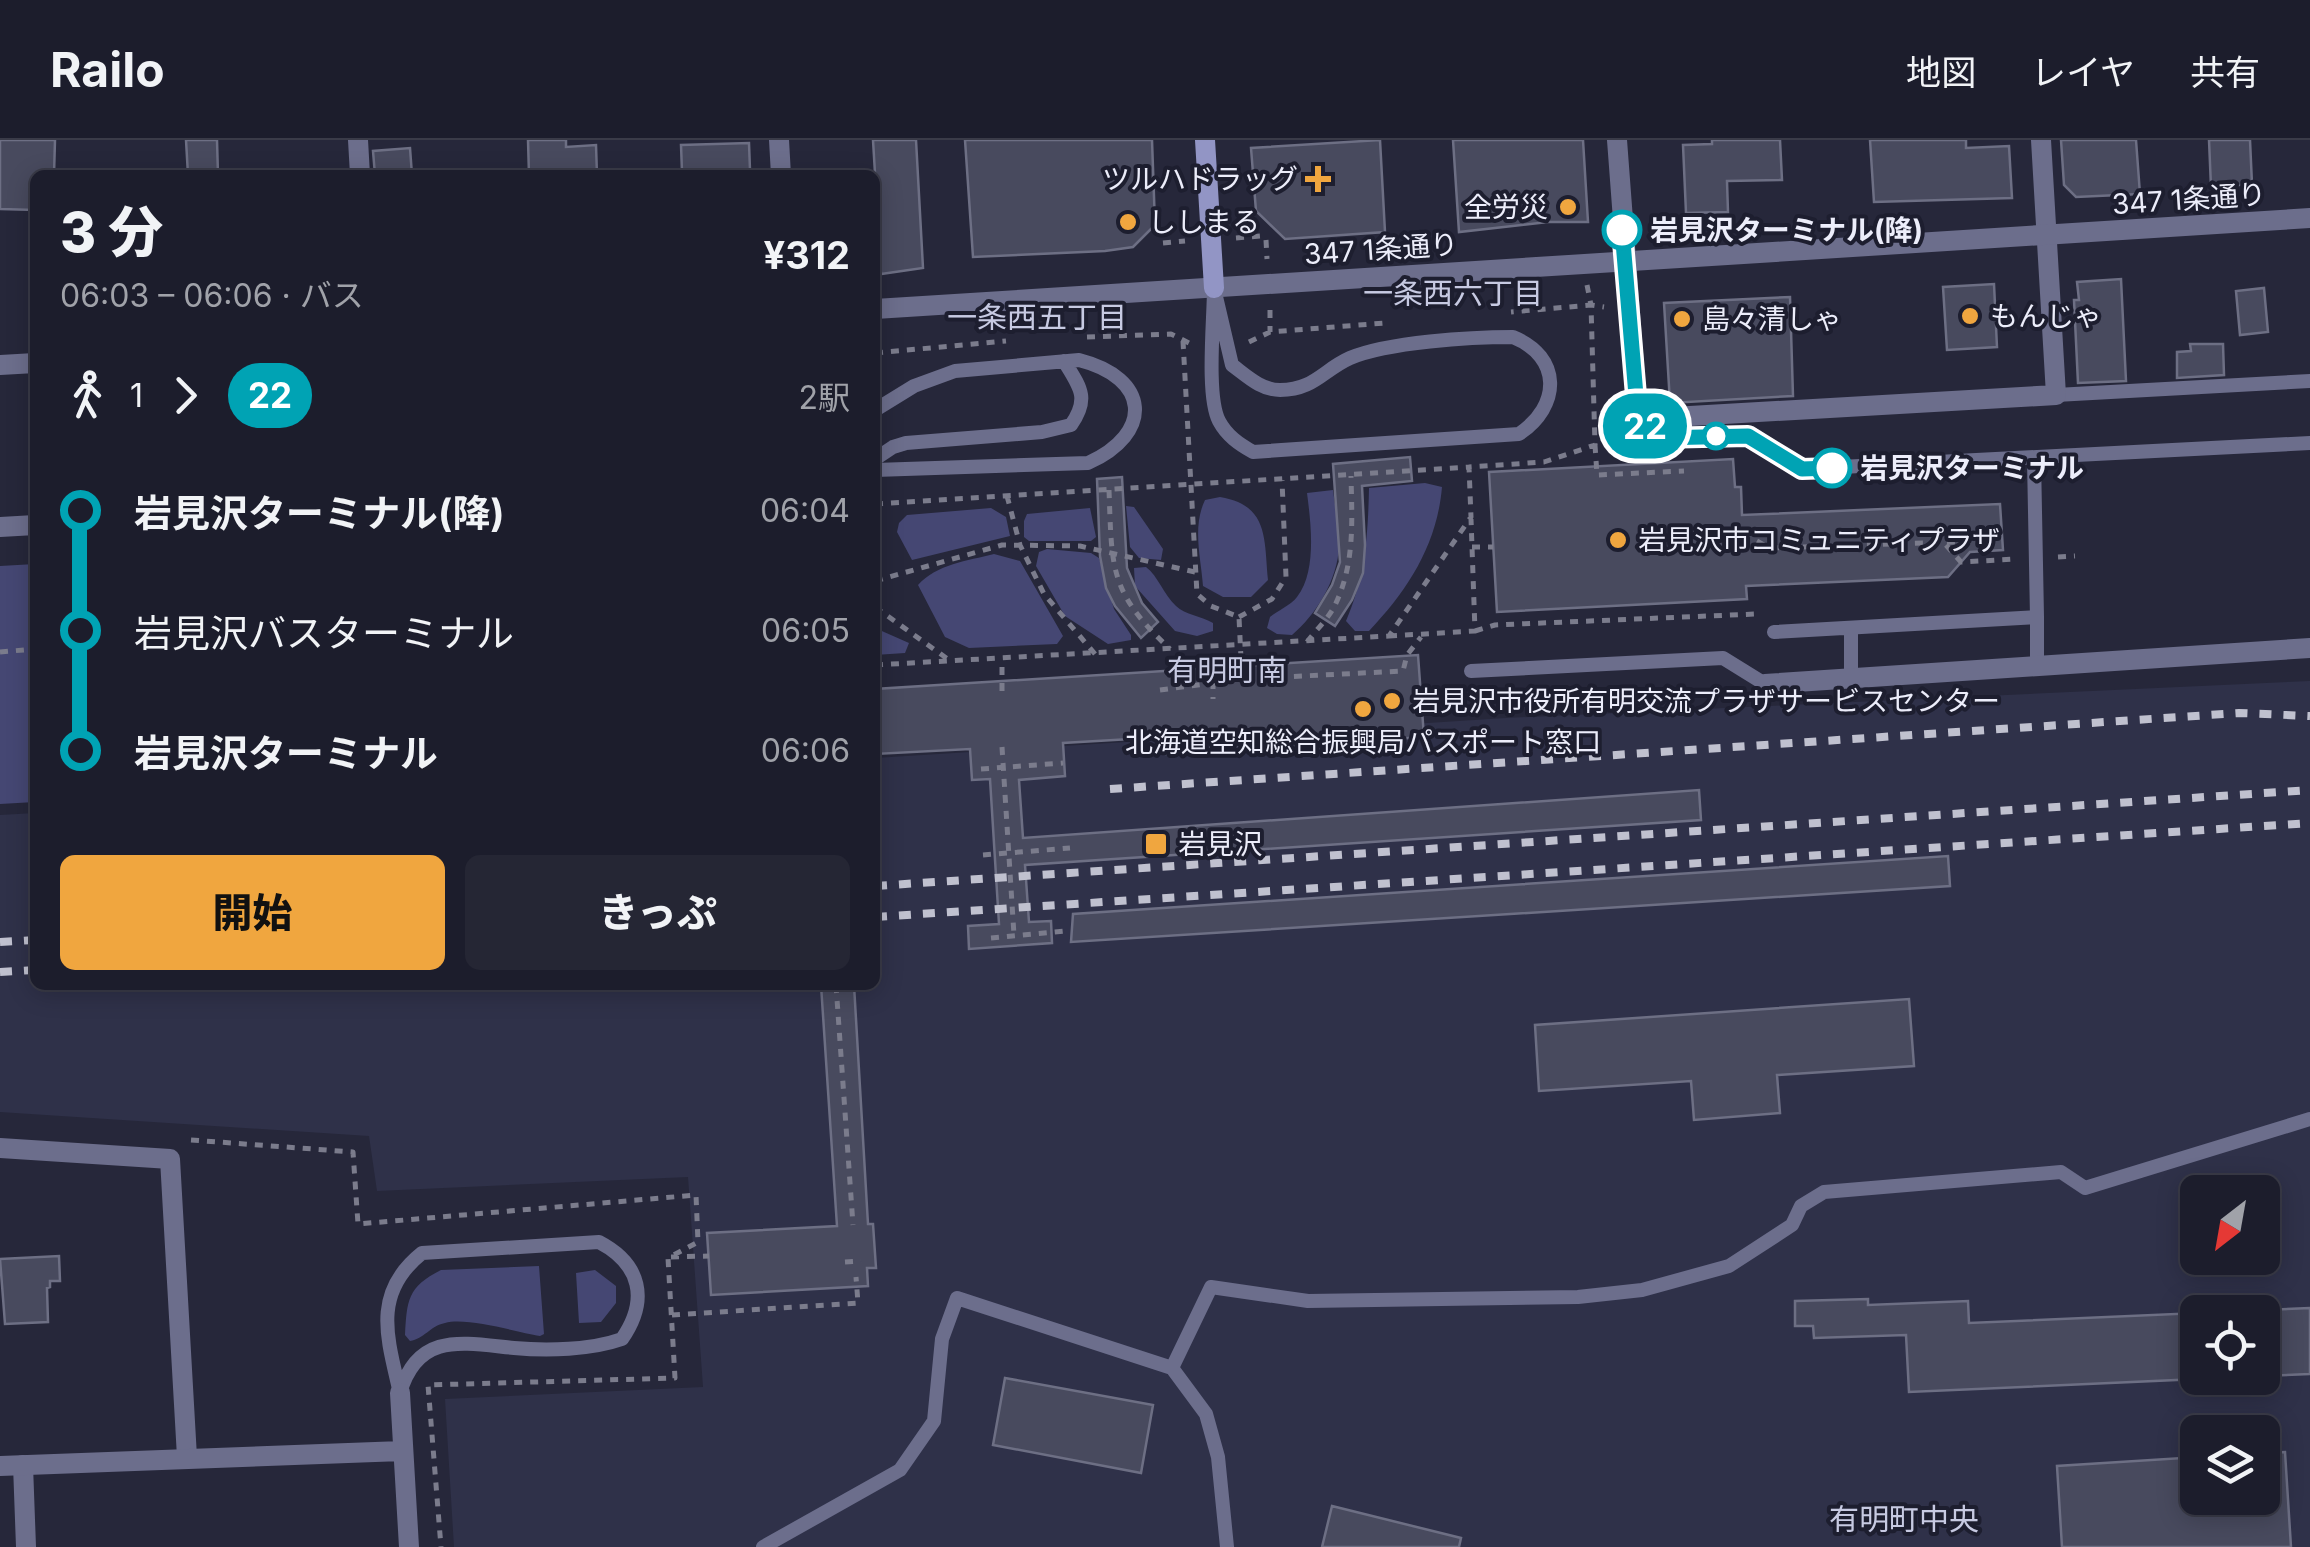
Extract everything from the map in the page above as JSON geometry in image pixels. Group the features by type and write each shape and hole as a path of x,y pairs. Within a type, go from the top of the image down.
{"main road":[{"path":"1205,140 1214,288"}],"street":[{"path":"358,140 360,170"},
{"path":"779,140 781,170"},
{"path":"1617,140 1638,419 2056,394 2040,140"},
{"name":"347 1条通り","path":"880,309 2310,218"},
{"path":"0,365 30,363"},
{"path":"0,528 30,525"},
{"path":"1765,684 2310,648"},
{"path":"0,1148 170,1159 186,1457"},
{"path":"400,1393 410,1547"},
{"path":"0,1466 402,1450"},
{"path":"22,1465 26,1547"}],"lane":[{"path":"1214,288 1232,365 1263,387 1280,390 1309,386 1348,358 1382,349 1514,337 1532,344 1544,356 1550,396 1542,415 1519,434 1253,452 1235,442 1218,419 1213,385 1214,288"},
{"path":"880,407 932,377 956,371 1079,360 1099,365 1128,386 1134,401 1126,438 1112,452 1088,462 880,470"},
{"path":"880,456 906,442 1042,432 1071,426 1081,411 1081,390 1064,361"},
{"path":"2056,394 2310,381"},
{"path":"1638,419 1657,438 1748,436 1802,469 2310,443"},
{"path":"2034,459 2038,666"},
{"path":"1774,632 2037,617"},
{"path":"1851,628 1851,678"},
{"path":"1471,671 1723,658 1765,684"},
{"path":"1172,1368 1211,1286 1308,1301 1578,1297 1642,1290 1729,1266 1792,1225 1801,1206 1824,1192 2061,1172 2085,1188 2310,1120"},
{"path":"599,1242 616,1250 629,1265 636,1280 638,1310 622,1339 602,1346 516,1348 473,1341 444,1345 407,1370 400,1393 389,1344 390,1292 402,1269 422,1253 599,1242"},
{"path":"763,1547 900,1470 934,1421 942,1339 958,1298 1172,1368 1206,1414 1218,1457 1227,1547"}],"path":[{"path":"1183,341 1196,594 1211,606 1239,616 1272,599 1286,577 1282,480"},
{"path":"1595,445 1597,474 1684,471"},
{"path":"880,504 1469,467"},
{"path":"1307,642 1335,606 1347,572 1352,547 1350,476"},
{"path":"1108,490 1111,553 1119,587 1138,619 1170,649"},
{"path":"1007,496 1020,545 1044,594 1095,654"},
{"path":"1471,517 1475,631"},
{"path":"1743,533 1770,548 1984,541"},
{"path":"1945,544 1961,562 2075,556"},
{"path":"880,579 1002,545 1080,546 1195,572"},
{"path":"1472,547 1493,546"},
{"path":"880,611 951,661"},
{"path":"1390,636 1475,631 1495,625 1755,614 1756,631"},
{"path":"1239,616 1242,679"},
{"path":"1160,690 1213,681 1403,671 1406,655 1421,636"},
{"path":"0,652 30,650"},
{"path":"1002,659 1002,691"},
{"path":"1213,681 1213,699"},
{"path":"1002,747 1014,935"},
{"path":"981,769 1063,763"},
{"path":"983,854 1070,848"},
{"path":"991,938 1065,931"},
{"path":"836,990 853,1225"},
{"path":"191,1140 353,1152 358,1224 696,1195 698,1242 668,1258"},
{"path":"668,1258 708,1256"},
{"path":"441,1547 428,1385 675,1378 668,1258"},
{"path":"845,1262 862,1262"},
{"path":"672,1315 858,1303 856,1277"}],"shaded area":[{"path":"1425,483 1442,487 1427,547 1408,583 1383,615 1369,631 1355,631 1346,621 1364,556 1369,488"},
{"path":"1333,490 1339,546 1335,571 1317,607 1301,627 1292,635 1277,634 1267,628 1270,617 1297,597 1308,574 1311,547 1307,493"},
{"path":"1220,497 1248,508 1261,526 1268,580 1251,597 1223,597 1203,586 1198,543 1201,510 1205,500"},
{"path":"1126,506 1134,507 1163,549 1161,560 1139,558 1130,547"},
{"path":"991,508 1006,517 1010,536 912,560 897,532 907,515"},
{"path":"1090,508 1096,537 1091,541 1029,541 1024,537 1027,514"},
{"path":"1047,549 1091,553 1099,558 1114,609 1131,640 1108,644 1065,616 1036,566 1039,552"},
{"path":"994,554 1020,561 1063,636 1057,644 969,648 945,637 918,585 943,568"},
{"path":"30,564 30,802 0,804 0,566"},
{"path":"1146,567 1176,606 1213,623 1213,631 1197,636 1175,631 1135,586 1134,568"},
{"path":"880,630 909,643 905,653 880,655"},
{"path":"2310,681 2310,1547 454,1547 445,1399 703,1387 688,1177 377,1191 369,1136 0,1112 0,815 30,813 30,990 880,990 880,758 1506,718"},
{"path":"539,1266 544,1334 454,1322 440,1325 415,1340 410,1341 405,1335 411,1296 421,1283 441,1270"},
{"path":"595,1270 616,1286 616,1303 601,1322 579,1323 576,1273"}],"building":[{"path":"0,140 55,140 54,170 30,170 30,210 0,209"},
{"path":"186,140 217,140 218,170 188,170"},
{"path":"528,140 566,140 566,147 596,145 597,170 529,170"},
{"path":"873,140 916,140 923,268 881,274 880,170 875,170"},
{"path":"965,140 1152,140 1155,225 1133,247 973,257"},
{"name":"ツルハドラッグ","path":"1380,140 1385,232 1285,239 1256,211 1251,148"},
{"path":"1453,140 1583,140 1588,222 1548,222 1459,232"},
{"path":"1712,140 1780,140 1782,180 1727,181 1728,212 1686,213 1683,145 1712,144"},
{"path":"1870,140 1966,140 1966,148 2009,146 2012,198 1874,202"},
{"path":"2061,140 2136,140 2140,194 2076,197 2064,185"},
{"path":"2209,140 2250,140 2252,184 2211,187"},
{"path":"749,143 750,170 682,170 681,145"},
{"path":"410,148 412,170 375,170 373,151"},
{"path":"2121,279 2126,381 2078,383 2074,300 2079,300 2077,282"},
{"path":"1994,284 1997,347 1947,350 1943,287"},
{"path":"2264,288 2268,332 2240,335 2236,291"},
{"path":"1790,297 1793,396 1670,403 1664,303"},
{"path":"2190,344 2223,344 2224,375 2177,378 2177,352 2191,351"},
{"path":"1410,457 1412,481 1362,486 1363,573 1335,626 1315,613 1340,562 1333,464"},
{"name":"岩見沢市コミュニティプラザ","path":"1733,459 1735,487 1741,487 1742,515 2000,504 2003,550 1970,552 1948,577 1746,586 1747,599 1497,612 1489,472"},
{"path":"1122,477 1127,568 1142,603 1158,622 1141,638 1106,588 1100,556 1097,479"},
{"path":"1418,655 1424,737 1166,754 1165,737 1063,743 1065,776 1019,780 1023,838 1699,790 1701,820 1025,865 1029,922 1051,921 1052,943 969,949 968,926 999,924 990,779 972,780 970,749 880,754 880,689"},
{"path":"1948,856 1950,886 1071,942 1073,914"},
{"path":"821,990 854,990 868,1224 873,1224 876,1268 867,1268 868,1286 711,1295 707,1233 837,1226"},
{"path":"1909,999 1914,1066 1777,1075 1780,1113 1694,1120 1691,1081 1539,1091 1535,1025"},
{"path":"59,1256 60,1281 50,1281 47,1288 48,1322 5,1324 0,1259"},
{"path":"1868,1299 1868,1305 1968,1301 1969,1323 2180,1314 2180,1380 1909,1392 1906,1335 1814,1338 1813,1326 1795,1326 1795,1301"},
{"path":"2310,1308 2310,1374 2280,1375 2280,1309"},
{"path":"1005,1378 1153,1405 1141,1473 993,1445"},
{"path":"2280,1452 2285,1452 2291,1547 2062,1547 2057,1466 2180,1458 2180,1515 2280,1515"},
{"path":"1332,1506 1461,1538 1459,1547 1322,1547"}],"railway":[{"path":"1110,789 2239,713 2310,716"},
{"path":"880,886 2310,790"},
{"path":"880,917 2310,823"},
{"path":"0,942 30,940"},
{"path":"0,972 30,970"}],"bus line":[{"name":"22","path":"1622,230 1638,419 1657,438 1748,436 1802,469 1832,468"}],"place":[{"name":"ツルハドラッグ","path":"1318,179"},
{"name":"全労災","path":"1568,207"},
{"name":"ししまる","path":"1128,222"},
{"name":"岩見沢ターミナル(降)","path":"1622,230"},
{"name":"もんじゃ","path":"1970,316"},
{"name":"島々清しゃ","path":"1682,319"},
{"name":"岩見沢ターミナル","path":"1832,468"},
{"name":"岩見沢市コミュニティプラザ","path":"1618,540"},
{"name":"岩見沢市役所有明交流プラザサービスセンター","path":"1392,701"},
{"name":"北海道空知総合振興局パスポート窓口","path":"1363,709"},
{"name":"岩見沢","path":"1156,844"}],"district":[{"name":"一条西六丁目","path":"1453,293"},
{"name":"一条西五丁目","path":"1037,317"},
{"name":"有明町南","path":"1227,670"},
{"name":"有明町中央","path":"1904,1519"}]}
